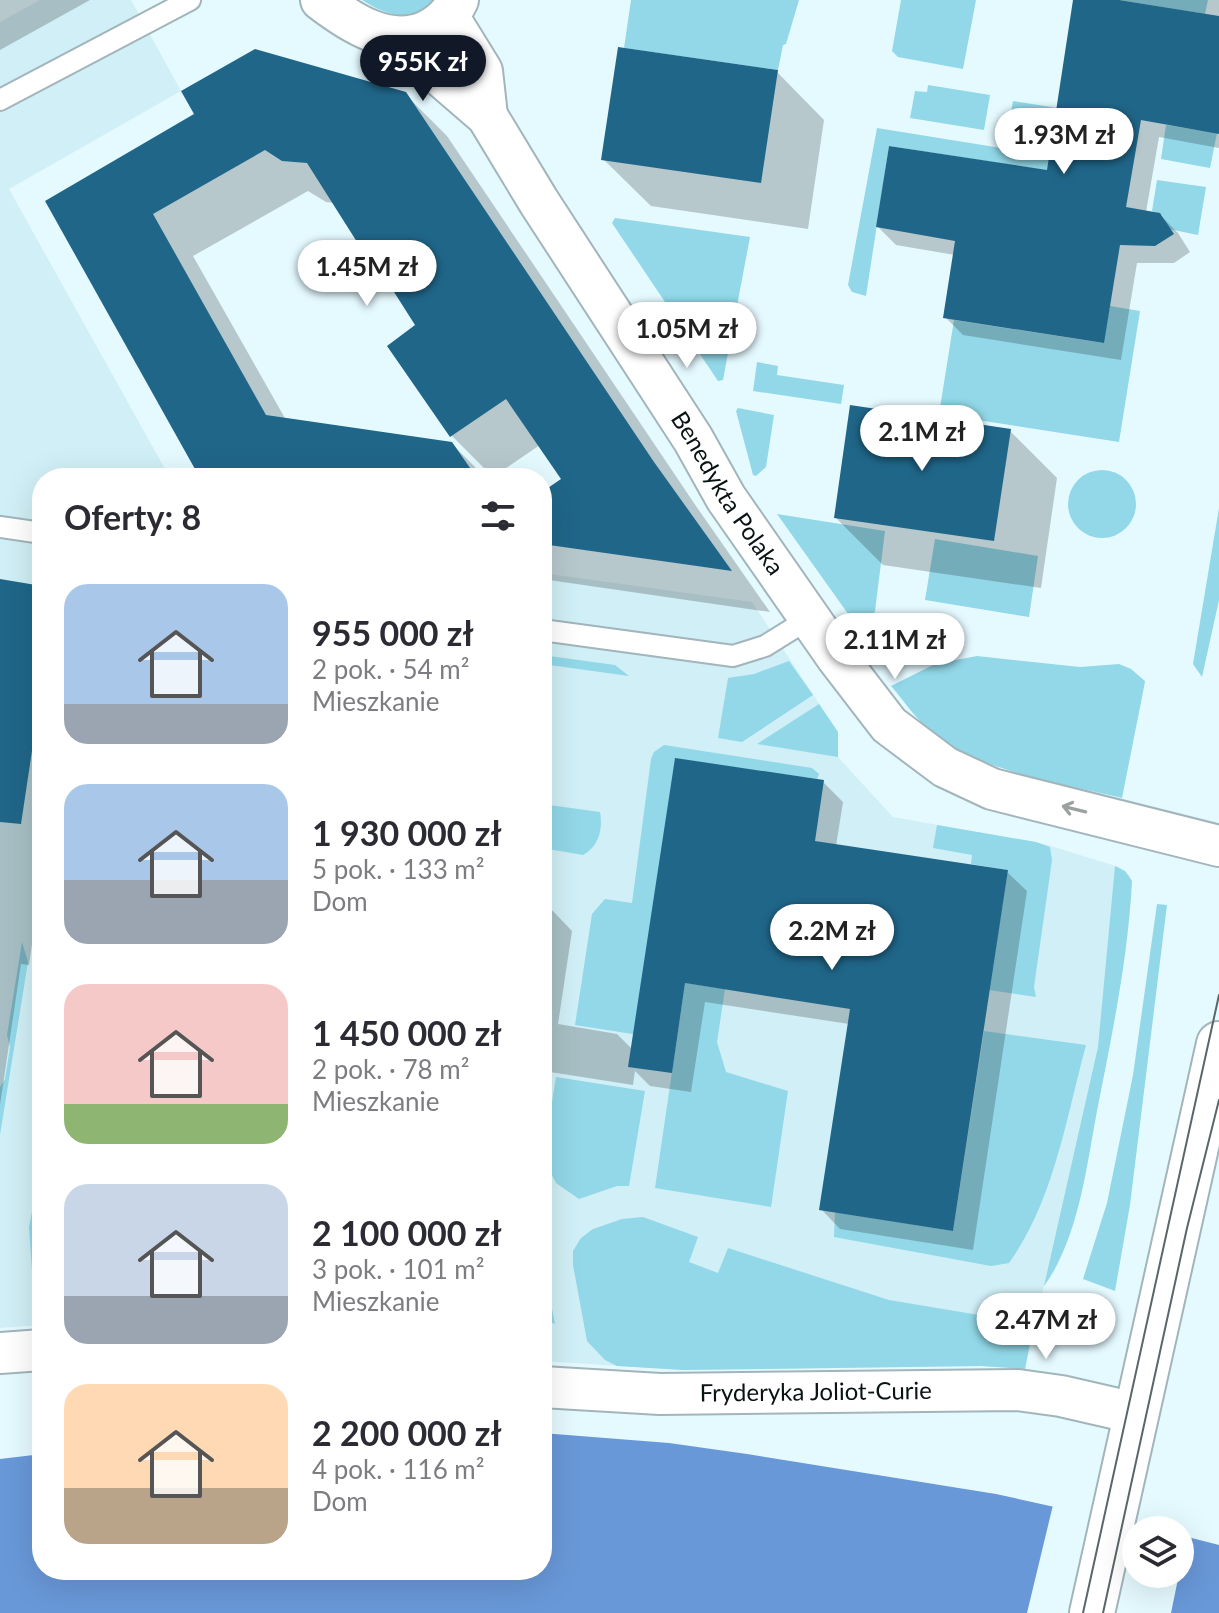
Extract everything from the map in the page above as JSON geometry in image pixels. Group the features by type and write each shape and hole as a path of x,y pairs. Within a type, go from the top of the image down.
{"main road":[{"path":"1092,1613 1135,1413 1210,1108 1219,1044"}],"street":[{"path":"321,0 348,19 398,38 440,18"},
{"name":"Benedykta Polaka","path":"440,18 482,71 487,116 539,202 693,439 726,498 889,725 945,767 992,789 1219,846"},
{"name":"Fryderyka Joliot-Curie","path":"552,1388 660,1394 1018,1390 1061,1396 1135,1413"}],"lane":[{"path":"0,100 190,0"},
{"path":"0,527 32,532"},
{"path":"552,631 733,656 765,646 810,618"}],"shaded area":[{"path":"40,0 131,0 181,91 9,189 164,468 32,468 32,1326 0,1328 0,22"},
{"path":"362,0 435,0 419,13 400,15 380,10"},
{"path":"631,0 799,0 778,70 624,48"},
{"path":"901,0 976,0 963,69 898,57 892,51"},
{"path":"1119,0 1208,0 1205,14"},
{"path":"928,85 990,95 984,130 910,118 915,91 927,92"},
{"path":"1013,101 1135,120 1131,152 1007,133"},
{"path":"1166,125 1217,133 1210,168 1161,159"},
{"path":"877,128 1088,162 1051,171 889,146 866,296 852,292 848,285"},
{"path":"1157,180 1206,187 1198,235 1169,229 1162,215 1152,211"},
{"path":"615,218 750,237 723,380 718,381 612,223"},
{"path":"1110,306 1140,311 1119,442 939,414 954,320 1103,343"},
{"path":"757,362 778,366 777,375 844,385 841,404 753,391"},
{"path":"738,408 774,415 766,467 756,476 753,475 736,411"},
{"path":"1102,470 1126,480 1136,504 1126,528 1102,538 1078,528 1068,504 1078,480"},
{"path":"1219,508 1219,600 1202,677 1193,664"},
{"path":"777,514 885,531 875,611 871,620 862,622 851,618"},
{"path":"935,539 1038,556 1029,617 925,600"},
{"path":"552,574 752,602 838,732 838,757 893,817 1044,844 1119,867 1130,876 1125,955 1075,1217 1055,1270 1044,1286 1025,1369 981,1366 683,1370 552,1362"},
{"path":"552,656 615,665 629,676 552,665"},
{"path":"977,656 1080,667 1119,664 1145,681 1122,798 1019,774 968,755 927,728 891,686 935,664"},
{"path":"789,661 813,695 742,742 718,738 728,678 754,674"},
{"path":"819,704 838,732 838,757 757,744"},
{"path":"664,745 812,768 819,774 817,779 675,759 658,1038 575,1025 592,914 605,899 632,903 651,759 654,752"},
{"path":"552,805 600,812 601,825 596,842 583,855 552,850"},
{"path":"937,825 1050,847 1052,860 1034,987 1036,997 989,990 1008,870 971,864 972,855 933,848"},
{"path":"1115,866 1125,871 1132,881 1119,997 1080,1202 1066,1246 1044,1286 1098,1047"},
{"path":"1157,904 1167,905 1130,1205 1115,1291 1083,1279 1107,1203 1133,1075"},
{"path":"22,942 28,962 0,1135 0,1087 5,1079 10,1047 7,1035"},
{"path":"685,983 725,989 717,1042 726,1072 788,1091 771,1207 655,1188"},
{"path":"984,1031 1086,1045 1048,1186 1024,1239 1009,1263 991,1266 834,1237 835,1212 953,1231"},
{"path":"556,1077 645,1091 629,1186 617,1186 579,1199 556,1183 552,1175 552,1102"},
{"path":"32,1211 32,1271 29,1227"},
{"path":"643,1217 698,1237 689,1262 718,1273 728,1248 889,1300 1003,1319 1030,1343 1025,1369 981,1366 683,1370 617,1366 605,1360 587,1341 573,1251 581,1238 593,1229 622,1219"},
{"path":"552,1434 669,1443 747,1454 996,1494 1122,1522 1122,1588 1194,1588 1194,1539 1219,1545 1219,1613 0,1613 0,1459 32,1455 32,1580 552,1580"}],"pier":[{"path":"1053,1505 1122,1521 1122,1588 1176,1588 1171,1613 1027,1613"}],"building":[{"path":"1073,0 1119,0 1219,16 1219,134 1141,120 1126,207 1160,213 1174,234 1155,246 1120,245 1104,343 943,318 955,241 876,227 889,146 1047,170"},
{"path":"618,47 778,70 761,183 601,160"},
{"path":"255,49 406,92 654,462 732,571 552,545 552,485 561,479 506,399 450,437 387,346 415,325 368,251 364,253 307,163 282,161 265,150 153,214 266,415 452,442 470,468 194,468 45,201 194,114 181,91"},
{"path":"850,405 1011,429 994,541 834,518"},
{"path":"0,579 32,584 32,751 21,824 0,822"},
{"path":"675,758 824,780 815,841 1008,870 953,1231 819,1210 850,1009 685,983 672,1073 628,1067"}],"tram line":[{"path":"1083,1613 1219,995"},
{"path":"1103,1613 1187,1228 1219,1100"}]}
